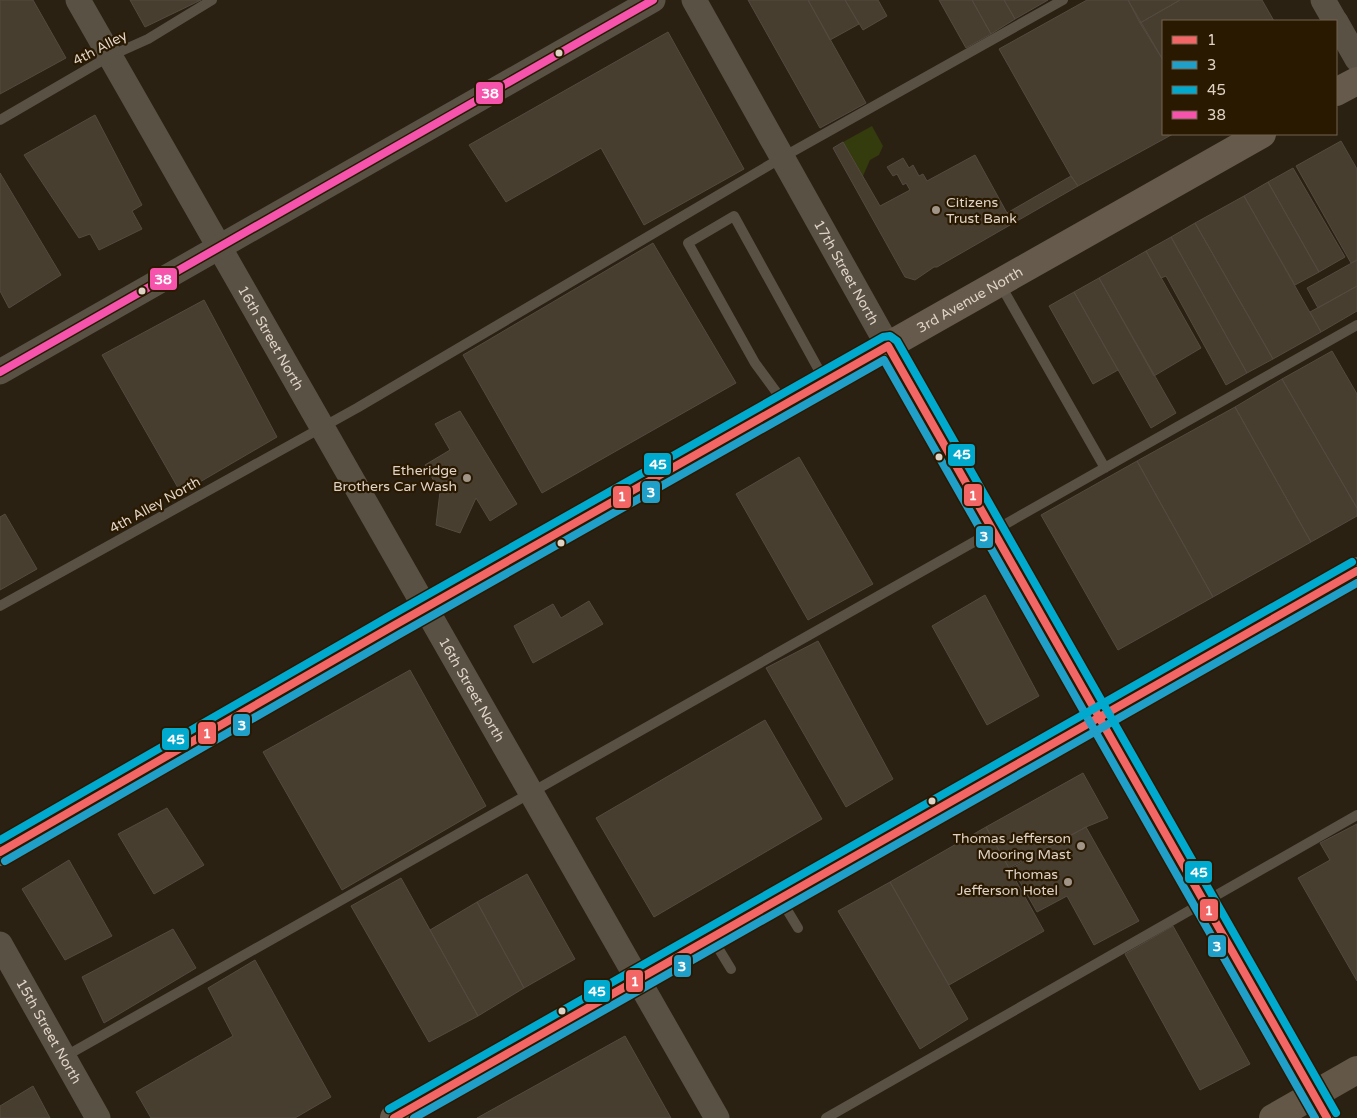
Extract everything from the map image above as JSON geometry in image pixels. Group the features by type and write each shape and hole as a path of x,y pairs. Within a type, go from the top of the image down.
{"main road":[{"path":"1337,91 1357,81"},
{"name":"3rd Avenue North","path":"0,852 1260,135"},
{"path":"394,1118 1357,571"},
{"path":"1273,1118 1357,1070"}],"street":[{"name":"16th Street North","path":"78,0 717,1118"},
{"path":"0,372 653,0"},
{"name":"17th Street North","path":"694,0 784,157 888,346 1101,717 1327,1118"},
{"path":"1323,0 1335,20"},
{"path":"1337,24 1357,59"},
{"name":"15th Street North","path":"0,944 98,1118"}],"lane":[{"name":"4th Alley","path":"0,120 110,56 148,39 212,0"},
{"name":"4th Alley North","path":"0,606 322,427 784,157 1064,0"},
{"path":"785,404 755,363 688,243 734,216 825,382"},
{"path":"999,283 1105,468"},
{"path":"64,1057 1357,326"},
{"path":"826,1118 1357,815"},
{"path":"780,899 798,928"},
{"path":"712,938 731,969"}],"green space":[{"path":"872,126 883,146 879,155 870,160 863,176 843,142"}],"building":[{"path":"0,0 33,0 66,58 0,94"},
{"path":"130,0 201,0 145,27"},
{"path":"748,0 808,0 866,103 820,128"},
{"path":"808,0 845,0 859,24 830,40"},
{"path":"845,0 878,0 887,16 863,30"},
{"path":"939,0 972,0 991,34 966,48"},
{"path":"972,0 1004,0 1015,19 991,34"},
{"path":"1004,0 1048,0 1015,19"},
{"path":"1087,0 1128,0 1162,58 1162,135 1171,135 1078,186 999,49"},
{"path":"1128,0 1180,0 1140,23"},
{"path":"1180,0 1262,0 1273,20 1162,20 1162,58 1140,23"},
{"path":"668,32 744,169 644,225 601,148 506,202 469,145"},
{"path":"95,115 142,205 132,211 142,229 99,250 90,234 79,238 24,155"},
{"path":"1341,141 1357,169 1357,260 1351,263 1296,166"},
{"name":"Citizens Trust Bank","path":"843,142 880,206 910,190 906,183 903,185 897,174 893,176 887,167 903,158 909,168 913,165 919,176 923,174 927,181 975,155 1007,213 1071,176 1078,186 934,267 915,280 905,277 833,148"},
{"path":"1293,168 1345,257 1319,272 1268,182"},
{"path":"0,173 61,275 9,308 0,291"},
{"path":"1268,182 1319,272 1295,285 1244,196"},
{"path":"1244,196 1321,332 1273,359 1195,223"},
{"path":"1195,223 1273,359 1247,373 1171,237"},
{"path":"1171,237 1247,373 1226,385 1166,276 1161,278 1146,251"},
{"path":"653,243 736,383 542,493 463,355"},
{"path":"1146,251 1201,348 1154,376 1099,278"},
{"path":"1357,260 1357,286 1318,308 1307,288"},
{"path":"1099,278 1176,413 1151,428 1074,292"},
{"path":"1357,286 1357,311 1321,332 1310,312"},
{"path":"1074,292 1118,370 1093,384 1049,306"},
{"path":"204,300 277,437 181,493 102,355"},
{"path":"1332,351 1357,394 1357,508 1282,379"},
{"path":"1282,379 1357,508 1357,516 1311,542 1235,407"},
{"path":"1235,407 1311,542 1213,597 1137,461"},
{"name":"Etheridge Brothers Car Wash","path":"460,411 517,504 490,521 476,498 460,533 436,525 440,492 425,465 450,450 435,424"},
{"path":"799,457 873,584 808,620 736,494"},
{"path":"1137,461 1213,597 1118,650 1041,515"},
{"path":"5,514 37,569 0,590 0,517"},
{"path":"985,595 1039,696 987,725 932,626"},
{"path":"589,601 603,624 533,663 514,626 553,604 561,618"},
{"path":"818,641 893,779 846,807 766,668"},
{"path":"410,670 486,806 342,890 263,752"},
{"path":"765,720 822,819 654,917 596,818"},
{"path":"1083,773 1108,818 1086,827 1009,868 986,827"},
{"path":"167,808 204,865 154,894 118,834"},
{"path":"1357,824 1357,981 1298,878 1330,860 1320,843"},
{"path":"986,827 1044,931 949,985 890,882"},
{"name":"Thomas Jefferson Hotel","path":"1086,827 1139,921 1094,945 1067,896 1037,912 1012,868"},
{"path":"69,860 112,936 65,960 22,889"},
{"path":"527,874 575,959 524,988 477,902"},
{"path":"401,878 478,1016 429,1042 351,906"},
{"path":"890,882 968,1019 920,1049 838,911"},
{"path":"477,902 524,988 478,1016 430,930"},
{"path":"1173,926 1250,1064 1200,1090 1125,954"},
{"path":"173,929 196,968 104,1023 82,977"},
{"path":"255,960 331,1097 295,1118 151,1118 136,1092 233,1036 208,988"},
{"path":"625,1036 671,1118 477,1118"},
{"path":"33,1086 50,1118 0,1118 0,1106"}],"transit line":[{"name":"38","path":"0,372 653,0"},
{"name":"45","path":"0,840 388,617 883,337 890,336 897,341 1336,1113"},
{"name":"1","path":"0,852 393,626 888,346 1327,1118"},
{"name":"3","path":"5,861 398,635 884,360 1315,1118"},
{"name":"45","path":"389,1109 1352,562"},
{"name":"1","path":"394,1118 1357,571"},
{"name":"3","path":"414,1118 1357,583"}],"place":[{"name":"Citizens Trust Bank","path":"936,210"},
{"name":"Etheridge Brothers Car Wash","path":"467,478"},
{"name":"Thomas Jefferson Mooring Mast","path":"1081,846"},
{"name":"Thomas Jefferson Hotel","path":"1068,882"}]}
